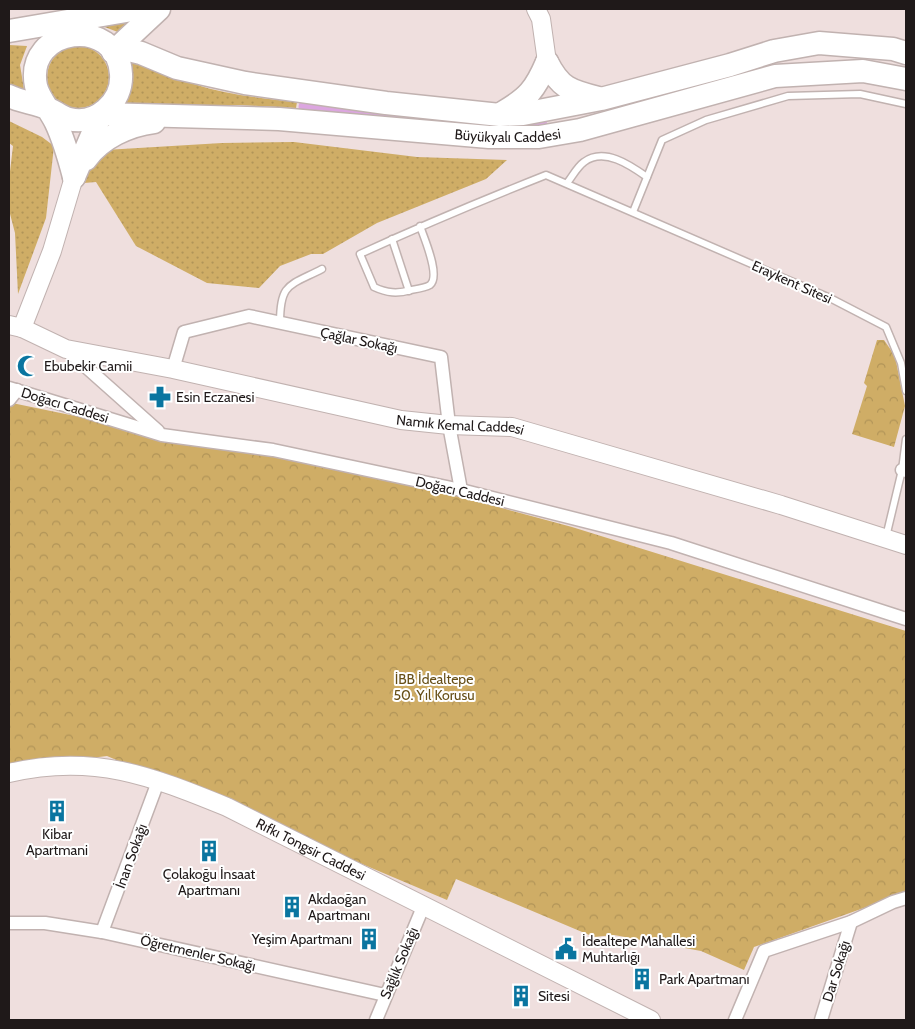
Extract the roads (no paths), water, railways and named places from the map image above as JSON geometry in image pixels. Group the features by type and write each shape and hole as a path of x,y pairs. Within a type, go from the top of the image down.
{"highway":[{"path":"9,31 138,9"},
{"path":"113,52 159,9"},
{"path":"9,35 55,41 76,34 86,35 97,38 113,52 121,74 121,86 110,106 101,114 74,177"},
{"path":"55,41 42,55 35,73 36,86 64,142 74,177"},
{"name":"Büyükyalı Caddesi","path":"113,52 129,50 177,68 245,83 396,104 500,115 548,110 601,99 730,65 774,51 819,43 893,49 906,53"},
{"name":"Büyükyalı Caddesi","path":"500,115 525,100 538,84 547,62"},
{"name":"Büyükyalı Caddesi","path":"547,62 555,78 570,91 601,99"},
{"name":"Büyükyalı Caddesi","path":"9,96 49,109 58,116 80,121 101,114 194,117 352,124 489,137 539,137 580,130 775,76 863,71 906,79"},
{"path":"74,177 91,153 105,141 136,124 194,117"}],"street":[{"path":"536,9 540,19 547,62"},
{"path":"15,326 52,250 74,177"},
{"name":"Çağlar Sokağı","path":"173,369 184,332 248,316 441,357 449,425 461,490"},
{"name":"Namık Kemal Caddesi","path":"15,326 66,349 173,369 400,420 449,425 512,427 781,505 906,545"},
{"path":"66,349 162,435"},
{"name":"Doğacı Caddesi","path":"11,393 162,435 273,450 461,490 670,543 906,619"},
{"name":"Rıfkı Tongsir Caddesi","path":"9,773 37,766 104,766 159,779 227,807 651,1020"},
{"name":"İnan Sokağı","path":"102,932 159,779"},
{"path":"735,1020 764,951 851,922 893,902 906,898"},
{"name":"Sağlık Sokağı","path":"376,1020 423,906"},
{"name":"Dar Sokağı","path":"821,1020 851,922"},
{"name":"Öğretmenler Sokağı","path":"9,923 46,923 102,932 385,995"}],"lane":[{"path":"633,212 662,140 706,120 788,96 860,94 906,104"},
{"path":"567,184 582,163 592,158 606,156 631,166 647,177"},
{"name":"Eraykent Sitesi","path":"410,291 392,293 374,287 360,254 420,226 546,175 830,298 886,326 901,363 906,391"},
{"path":"392,239 410,291 430,285 435,274 420,226"},
{"path":"280,323 280,302 284,291 322,269"},
{"path":"886,539 904,470 906,439"}],"waterway":[{"path":"306,107 512,127 540,120"}],"place":[{"name":"Ebubekir Camii","path":"28,366"},
{"name":"Esin Eczanesi","path":"160,397"},
{"name":"Kibar Apartmani","path":"57,811"},
{"name":"Çolakoğu İnsaat Apartmanı","path":"209,851"},
{"name":"Akdaoğan Apartmanı","path":"292,907"},
{"name":"Yeşim Apartmanı","path":"369,939"},
{"name":"İdealtepe Mahallesi Muhtarlığı","path":"566,949"},
{"name":"Park Apartmanı","path":"642,979"},
{"name":"Sitesi","path":"521,996"}],"park label":[{"name":"İBB İdealtepe 50. Yıl Korusu","path":"434,688"}]}
